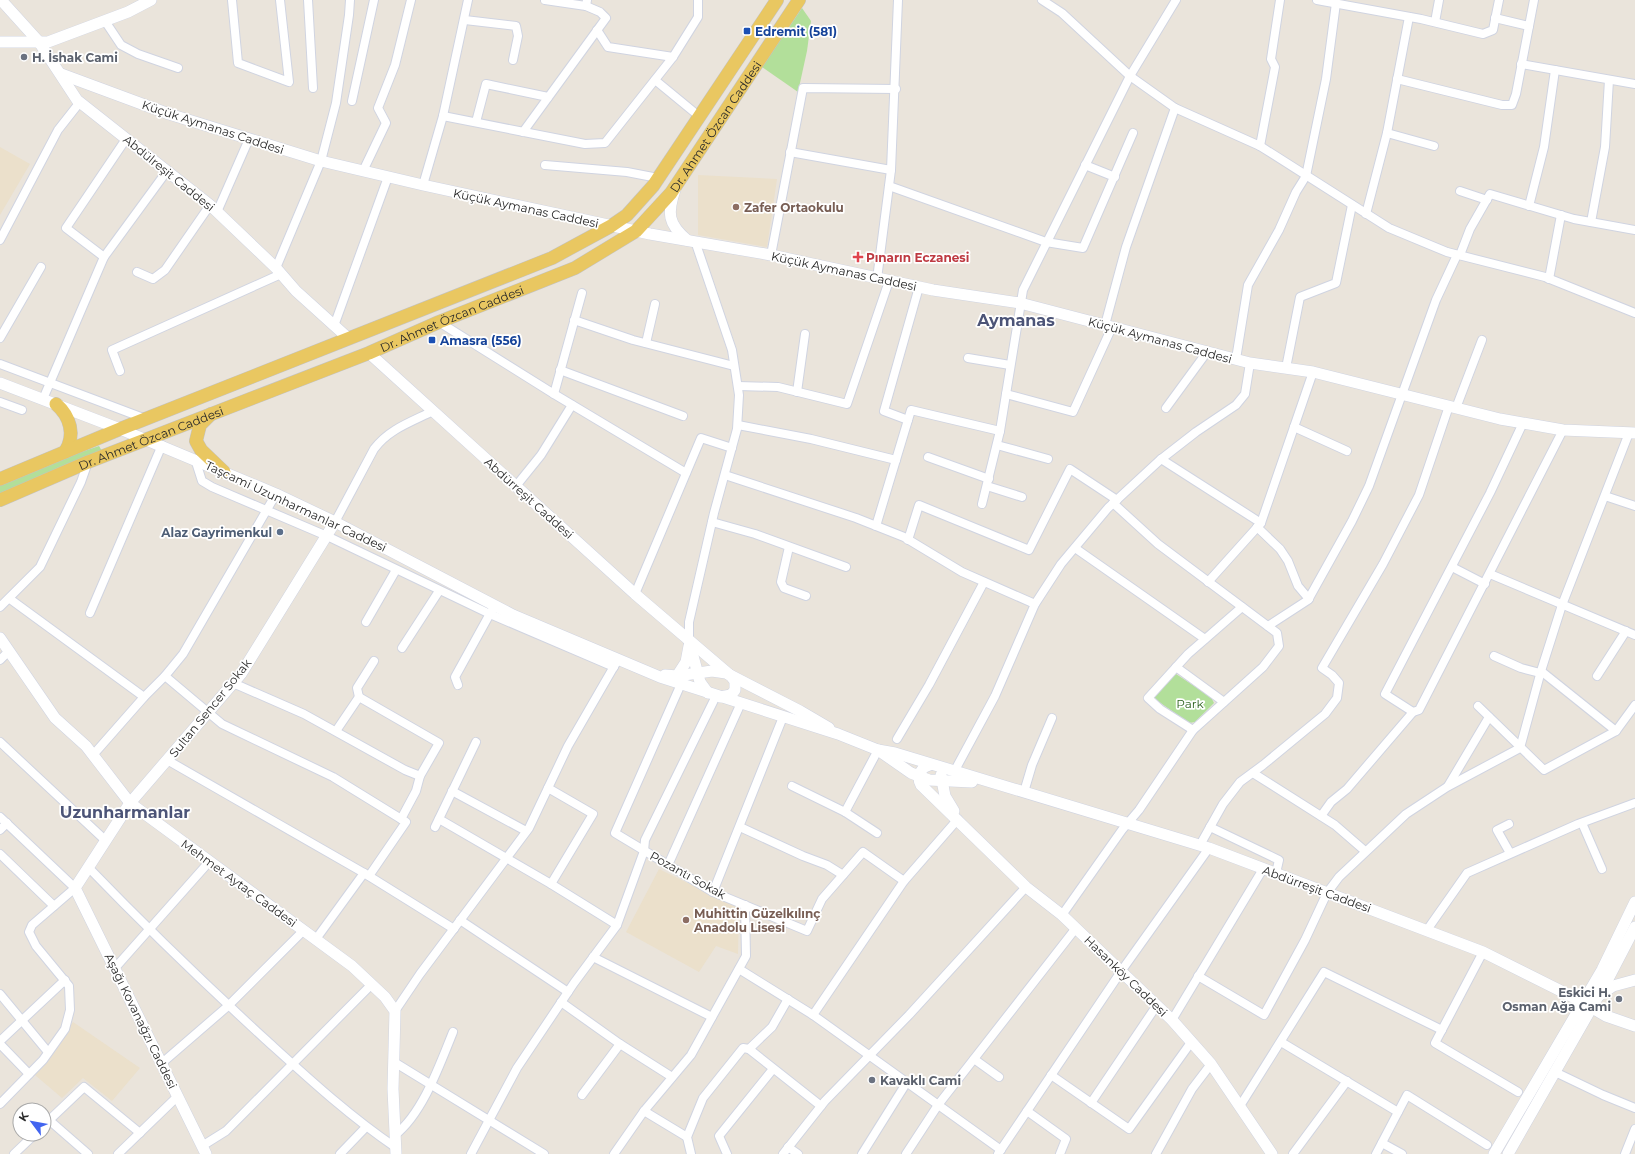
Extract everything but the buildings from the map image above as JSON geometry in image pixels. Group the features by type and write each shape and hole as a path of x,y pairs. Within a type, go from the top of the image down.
{"main road":[{"name":"Dr. Ahmet Özcan Caddesi","path":"0,479 120,428 552,258 611,226 627,215 658,178 777,0"},
{"name":"Dr. Ahmet Özcan Caddesi","path":"0,500 88,462 369,353 439,322 575,268 636,231 677,184 799,0"},
{"path":"56,404 66,415 71,428 71,440 65,452"},
{"path":"212,413 200,425 196,441 201,450 224,472"}],"street":[{"name":"Abdülreşit Caddesi","path":"1,0 39,42 80,102 214,209 279,271 296,292 348,338"},
{"path":"0,42 48,42 128,12 151,0"},
{"path":"232,0 238,63 289,82 280,0"},
{"path":"308,0 313,88"},
{"path":"120,371 112,350 279,271 321,161 336,103 350,0"},
{"path":"352,101 374,0"},
{"path":"363,171 386,123 378,108 395,65 411,0"},
{"path":"423,186 443,116 465,20 468,0"},
{"path":"523,132 606,18 586,3 545,0"},
{"path":"443,116 585,144 605,143 673,57 698,17 698,0"},
{"path":"877,279 891,170 896,89 898,0"},
{"path":"1042,0 1062,13 1130,76 1175,108 1260,146 1389,228 1459,255 1549,279 1635,313"},
{"path":"982,504 1000,431 1023,290 1130,76 1176,0"},
{"path":"1260,146 1275,67 1271,59 1280,0"},
{"path":"1317,0 1435,22 1483,34 1493,30 1499,0"},
{"path":"1435,22 1439,0"},
{"path":"1397,79 1502,105 1512,105 1534,0"},
{"path":"1236,359 1248,285 1279,230 1296,192 1306,176 1326,80 1336,4"},
{"path":"0,9 12,12"},
{"path":"1366,214 1387,133 1409,17"},
{"path":"1495,18 1529,26"},
{"path":"465,20 516,26 518,36 513,60"},
{"path":"105,21 121,45 138,54 178,68"},
{"path":"597,30 608,47 673,57"},
{"path":"1521,64 1635,84"},
{"path":"1529,206 1544,147 1555,70"},
{"name":"Küçük Aymanas Caddesi","path":"60,74 169,114 249,139 321,161 423,186 636,231 771,255 877,279 1020,303 1250,363 1313,372 1500,419 1563,430 1632,433"},
{"path":"655,80 700,117"},
{"path":"1591,222 1605,147 1609,80"},
{"path":"476,122 486,84 548,97"},
{"path":"771,255 803,88 896,89"},
{"path":"0,240 58,130 80,102"},
{"path":"1006,394 1073,412 1108,326 1126,247 1175,108"},
{"path":"889,186 1046,242 1083,248 1133,133"},
{"path":"1387,133 1434,146"},
{"path":"104,257 66,228 126,139"},
{"path":"137,272 153,280 165,270 214,209 249,139"},
{"path":"790,152 891,170"},
{"path":"545,165 627,172 658,178"},
{"path":"1085,166 1115,177"},
{"path":"43,398 104,257 167,171"},
{"path":"334,326 388,177"},
{"path":"677,184 671,203 670,216 674,226 691,241 732,350 739,395 738,425 712,522 689,622 688,658 679,680"},
{"path":"1460,191 1487,200"},
{"path":"1268,626 1309,599 1369,486 1404,394 1436,300 1459,255 1470,229 1490,194 1562,215 1635,230"},
{"path":"1286,368 1300,297 1336,283 1352,205"},
{"path":"1549,279 1562,215"},
{"path":"0,338 41,267"},
{"path":"738,386 778,387 847,404 889,280"},
{"path":"908,420 884,411 919,287"},
{"path":"554,394 582,292"},
{"path":"646,343 655,304"},
{"path":"574,320 646,343 734,366"},
{"path":"439,322 554,394 686,473"},
{"path":"797,392 806,334"},
{"path":"739,969 813,1015 907,1082 999,1152 1205,847 1210,827 1223,804 1240,782 1325,714 1337,698 1339,683 1332,675 1322,668 1383,564 1419,495 1453,407 1482,340"},
{"path":"1166,408 1207,352"},
{"name":"Abdürreşit Caddesi","path":"369,353 635,594 731,676 800,711 838,734"},
{"path":"968,358 1010,365"},
{"path":"945,796 949,787 957,776 996,696 1035,604 1061,564 1115,502 1161,459 1196,432 1236,406 1245,394 1250,363"},
{"path":"0,364 146,419"},
{"path":"560,370 683,416"},
{"path":"1208,582 1259,525 1313,372"},
{"name":"Taşcami Uzunharmanlar Caddesi","path":"0,383 120,428 276,494 335,522 492,610 521,619 616,663 679,680 715,695"},
{"path":"0,402 22,410"},
{"path":"516,486 541,455 572,405"},
{"path":"876,526 911,410 1000,431"},
{"path":"335,522 374,449 381,440 391,432 433,411"},
{"path":"1413,712 1385,694 1452,567 1523,423"},
{"path":"738,425 811,439 896,460"},
{"path":"1294,427 1347,451"},
{"path":"1321,816 1331,802 1346,789 1413,712 1419,710 1563,430"},
{"path":"1198,976 1264,1015 1305,940 1327,893 1339,877 1364,851 1406,814 1447,787 1520,748 1541,672 1562,605 1605,496 1632,433"},
{"path":"635,594 701,438 732,448"},
{"path":"90,612 162,445"},
{"path":"997,445 1048,459"},
{"path":"928,457 1022,497"},
{"path":"195,459 202,481 327,536 439,591 492,610 455,677 458,685"},
{"path":"1161,459 1259,525 1280,549 1288,561 1298,586 1309,599"},
{"path":"0,607 10,599 40,567 81,482 88,462"},
{"path":"908,540 919,505 1030,550 1070,469 1115,502 1158,544 1277,633 1279,646 1263,667 1193,730 1062,915"},
{"path":"725,475 876,526 908,540 962,572 1035,604"},
{"path":"93,755 183,654 276,494"},
{"path":"1605,496 1635,506"},
{"name":"Sultan Sencer Sokak","path":"75,888 130,804 241,674 335,522"},
{"path":"712,522 755,534 846,568"},
{"path":"789,547 781,582 784,588 806,596"},
{"path":"1075,548 1205,639"},
{"path":"1452,567 1485,584"},
{"path":"366,622 396,570"},
{"path":"1490,574 1635,635"},
{"path":"897,739 929,685 984,582"},
{"path":"402,648 439,591"},
{"path":"10,599 144,697"},
{"path":"1193,730 1160,709 1148,698 1176,667 1205,639 1242,607"},
{"path":"1597,676 1626,631"},
{"name":"Mehmet Aytaç Caddesi","path":"0,638 55,718 86,746 130,804 352,966 385,997 395,1011"},
{"path":"689,641 702,687 715,695 731,695 735,690 735,681 731,676"},
{"path":"0,660 8,651"},
{"path":"1494,656 1521,668 1541,672 1616,731"},
{"path":"336,731 359,697 357,688 374,661"},
{"path":"396,1151 394,1062 395,1011 526,831 568,746 616,663"},
{"path":"1176,667 1224,702"},
{"name":"Taşcami Uzunharmanlar Caddesi","path":"679,680 698,673 718,671 731,676"},
{"path":"165,676 222,724 333,777 406,822 316,939"},
{"name":"Pozantı Sokak","path":"679,680 614,833 713,892 807,931 822,899 843,875"},
{"path":"233,683 304,714 405,770 420,776"},
{"path":"471,1154 517,1068 561,1002 617,925 644,851 645,840 715,695"},
{"name":"Abdürreşit Caddesi","path":"715,695 838,734 878,750 895,753 932,765 957,776 1024,792 1128,822 1205,847 1483,952 1587,1004 1606,1016 1635,1026"},
{"path":"359,697 439,743 420,776 416,791 401,819"},
{"path":"668,865 741,703"},
{"path":"1478,706 1544,770 1616,731 1635,705"},
{"path":"713,892 783,717"},
{"path":"1447,787 1489,717"},
{"path":"1024,792 1032,765 1052,718"},
{"path":"0,742 105,840"},
{"path":"435,828 476,742"},
{"path":"845,812 878,750"},
{"name":"Abdürreşit Caddesi","path":"878,750 920,780 942,781 957,776"},
{"path":"167,760 367,874 454,929"},
{"path":"920,780 925,766 932,765"},
{"name":"Hasanköy Caddesi","path":"932,765 940,773 945,796 958,819"},
{"path":"1253,773 1335,825 1364,851"},
{"name":"Hasanköy Caddesi","path":"920,780 1026,886 1062,915 1122,970 1192,1041 1211,1064 1272,1154"},
{"path":"792,786 845,812 877,833"},
{"path":"548,788 593,814 551,884"},
{"path":"452,791 526,831"},
{"path":"1427,930 1467,873 1582,823 1635,803"},
{"path":"0,817 75,888 32,925 29,932 36,946 69,986 70,1010 65,1028 48,1052 0,1104"},
{"path":"439,819 551,884 617,925"},
{"path":"813,1015 904,881 958,819"},
{"path":"0,830 7,823"},
{"path":"1582,823 1602,868"},
{"path":"1509,824 1497,830 1510,853"},
{"path":"740,827 803,856 827,865 843,875 863,852 904,881"},
{"path":"1210,827 1279,860 1276,874"},
{"path":"0,854 54,906"},
{"path":"115,968 150,931 209,862"},
{"path":"88,867 150,931 228,1006 293,1065 396,1151"},
{"path":"1172,1020 1263,869"},
{"path":"798,1154 786,1151 821,1106 1026,886"},
{"name":"Aşağı Kovanağzı Caddesi","path":"75,888 204,1150"},
{"path":"1508,1154 1555,1072 1635,902"},
{"path":"614,1154 644,1111 691,1055 746,956 745,905"},
{"path":"460,920 568,992"},
{"path":"906,1154 938,1105 1076,928"},
{"path":"1598,996 1635,928"},
{"path":"1635,928 1635,941"},
{"path":"162,1064 228,1006 304,930"},
{"path":"1483,952 1435,1043 1518,1092"},
{"path":"593,957 712,1017"},
{"path":"1240,1106 1324,972 1442,1030"},
{"path":"0,1041 65,980"},
{"path":"1376,1154 1407,1095 1491,1150 1587,1004 1613,986 1635,980"},
{"path":"204,1150 226,1131 293,1065 372,984"},
{"path":"0,994 48,1052"},
{"path":"749,1049 772,1027 788,999"},
{"path":"561,1002 620,1044 672,1077"},
{"path":"1091,1103 1157,1005"},
{"path":"395,1135 404,1128 431,1085 453,1032"},
{"path":"1051,1075 1129,1129 1192,1041"},
{"path":"1281,1042 1398,1112"},
{"path":"0,1044 29,1074"},
{"path":"582,1096 620,1044"},
{"path":"691,1154 687,1137 703,1098 742,1048 749,1049 821,1106"},
{"path":"974,1060 999,1077"},
{"path":"394,1062 544,1154"},
{"path":"1156,1154 1192,1090 1211,1064"},
{"path":"727,1154 718,1136 774,1068"},
{"path":"1555,1072 1603,1095 1635,1108"},
{"path":"1293,1154 1347,1081"},
{"path":"862,1154 907,1082"},
{"path":"52,1117 84,1087 140,1133"},
{"path":"118,1154 178,1096"},
{"path":"644,1111 687,1137"},
{"path":"1027,1112 1066,1139 1060,1154"},
{"path":"52,1127 88,1154"},
{"path":"340,1154 366,1127"},
{"path":"1625,1154 1635,1129"},
{"path":"14,1154 27,1142"},
{"path":"1382,1143 1402,1154"}],"shaded area":[{"path":"0,147 30,164 0,215"},
{"name":"Zafer Ortaokulu","path":"698,175 777,179 767,247 698,235"},
{"name":"Muhittin Güzelkılınç Anadolu Lisesi","path":"659,869 739,908 738,954 716,946 699,972 626,932"},
{"path":"73,1022 140,1068 112,1101 83,1078 62,1098 35,1075"}],"green space":[{"path":"802,8 811,21 807,51 798,92 762,67"},
{"path":"99,446 102,451 0,495 0,483 49,463"},
{"name":"Park","path":"1176,674 1211,697 1214,703 1195,722 1189,723 1152,697"}],"place":[{"name":"Edremit (581)","path":"747,31"},
{"name":"H. İshak Cami","path":"24,57"},
{"name":"Zafer Ortaokulu","path":"736,207"},
{"name":"Pınarın Eczanesi","path":"858,257"},
{"name":"Amasra (556)","path":"432,340"},
{"name":"Alaz Gayrimenkul","path":"280,532"},
{"name":"Muhittin Güzelkılınç Anadolu Lisesi","path":"686,920"},
{"name":"Eskici H. Osman Ağa Cami","path":"1619,999"},
{"name":"Kavaklı Cami","path":"872,1080"}],"district":[{"name":"Aymanas","path":"1016,320"},
{"name":"Uzunharmanlar","path":"125,812"}]}
